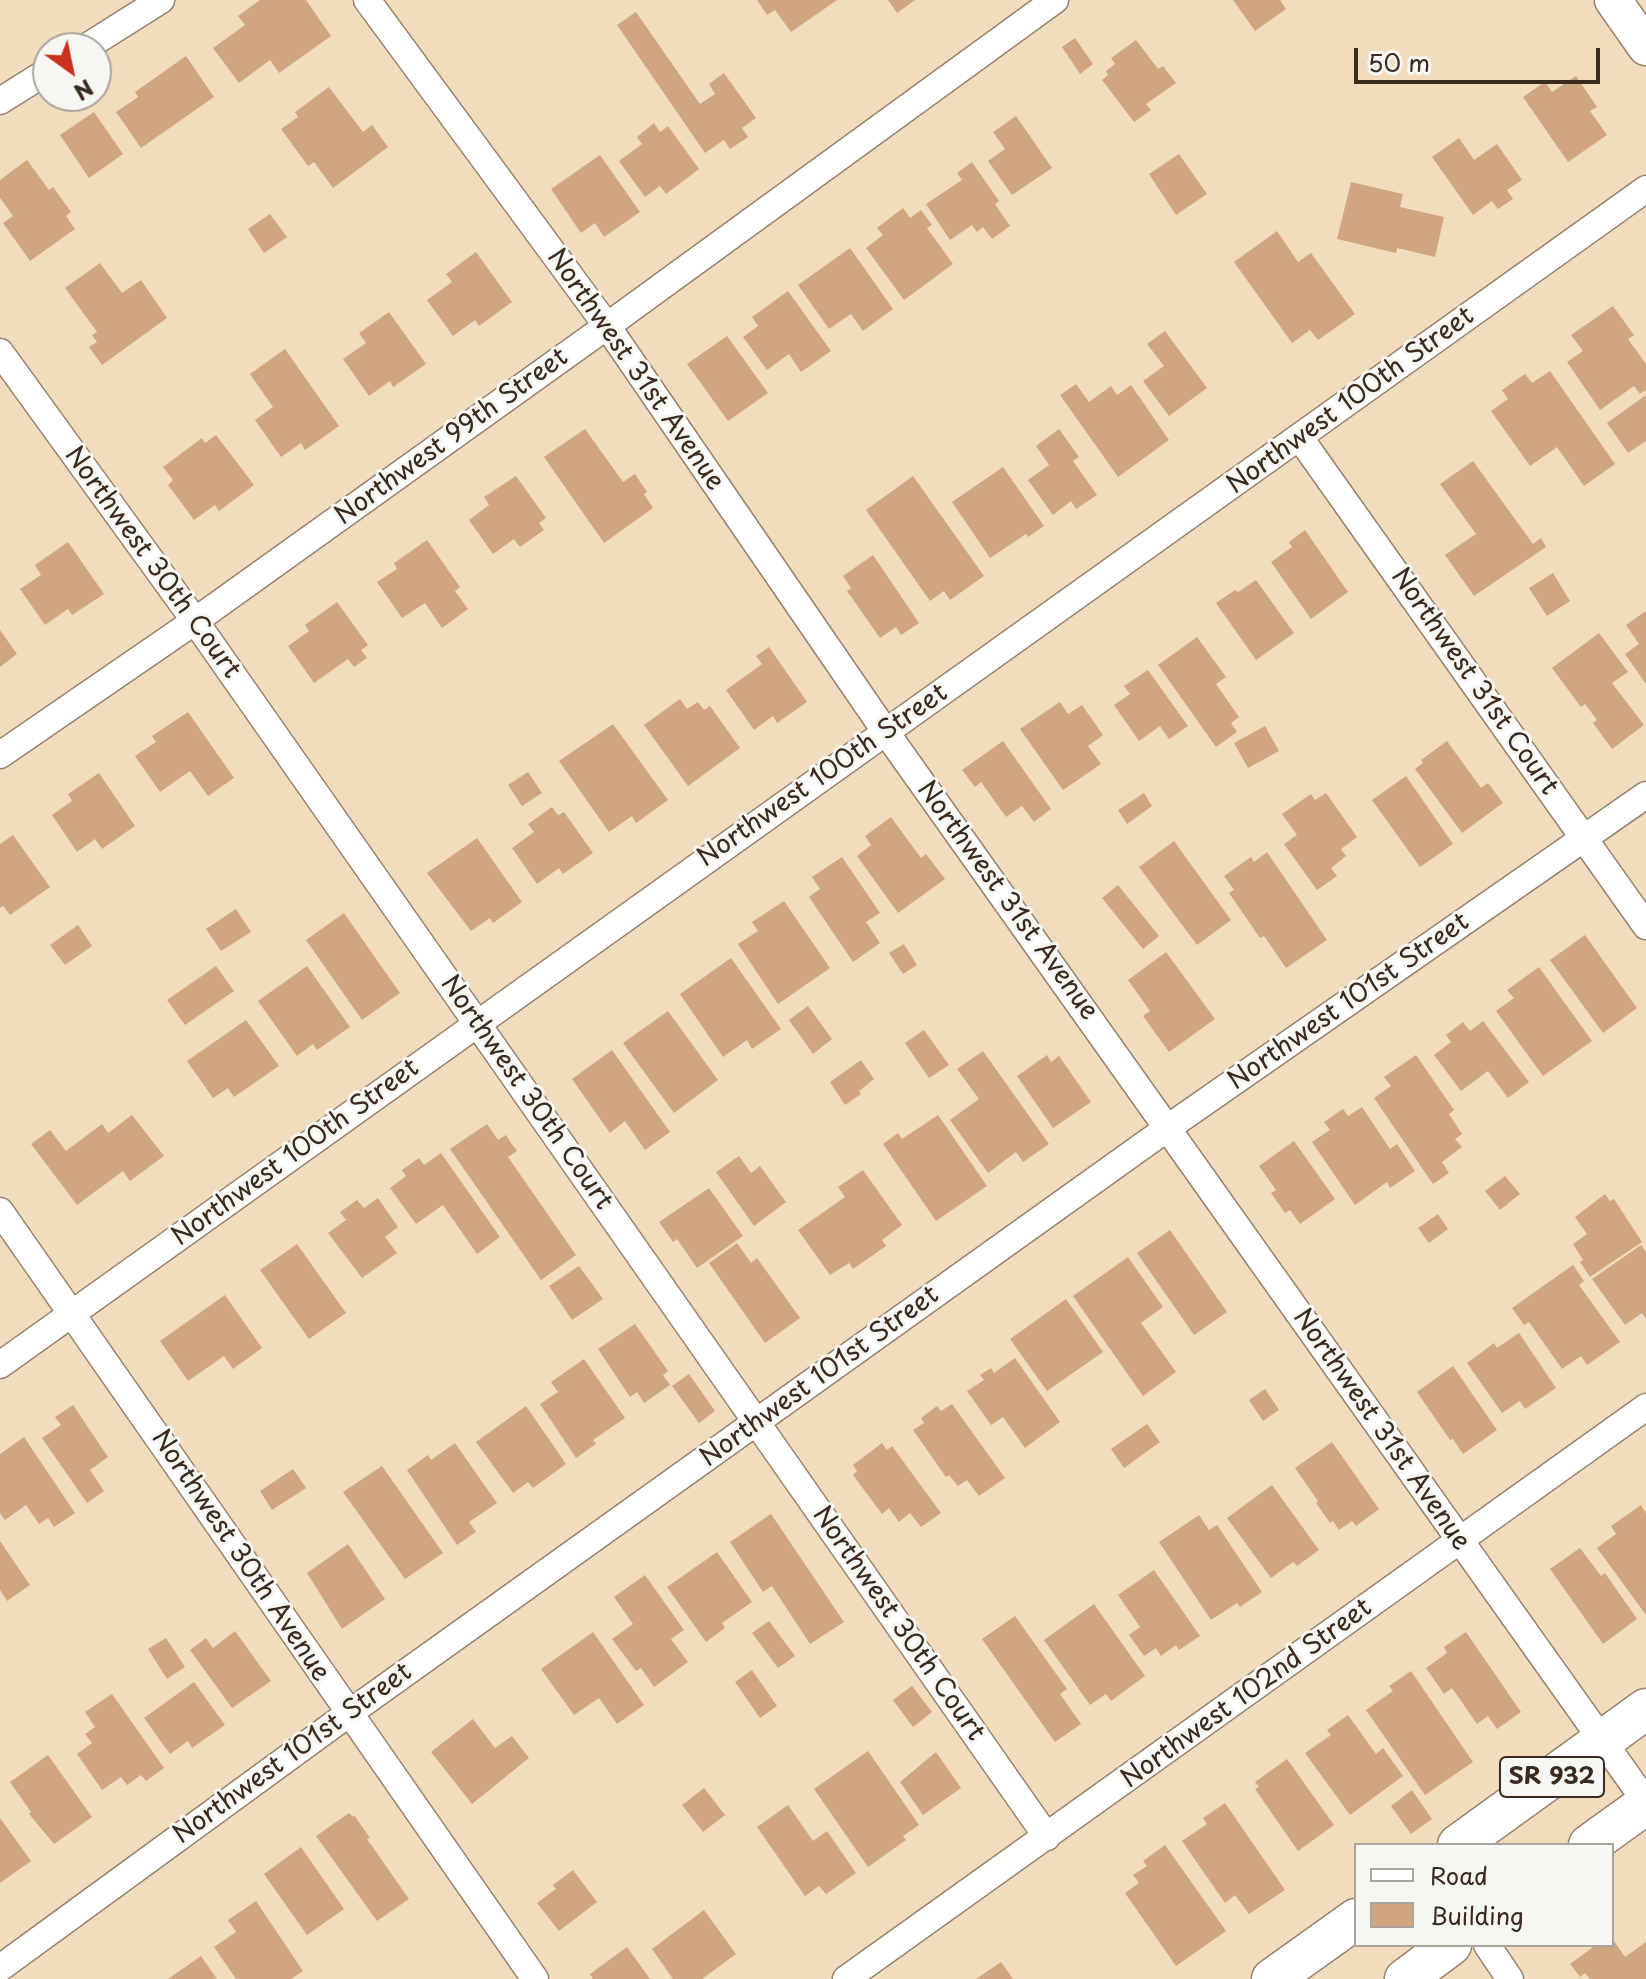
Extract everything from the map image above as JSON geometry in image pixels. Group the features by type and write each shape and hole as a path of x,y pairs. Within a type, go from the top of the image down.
{"main road":[{"path":"1613,0 1646,47"},
{"name":"SR 932","path":"1461,1843 1646,1709"},
{"name":"SR 932","path":"1592,1843 1646,1803"},
{"path":"1272,1979 1354,1920"},
{"path":"1405,1979 1448,1947"}],"street":[{"path":"110,32 161,0"},
{"name":"Northwest 31st Avenue","path":"367,0 607,326 885,731 1646,1803"},
{"name":"Northwest 99th Street","path":"0,755 195,621 1055,0"},
{"path":"0,101 32,81"},
{"name":"Northwest 100th Street","path":"0,1365 1646,189"},
{"name":"Northwest 30th Court","path":"0,352 195,621 1047,1837"},
{"name":"Northwest 31st Court","path":"1300,438 1646,926"},
{"name":"Northwest 101st Street","path":"0,1968 348,1714 1169,1127 1646,795"},
{"name":"Northwest 30th Avenue","path":"0,1211 535,1979"},
{"name":"Northwest 102nd Street","path":"846,1979 1646,1407"},
{"path":"1488,1947 1510,1979"}],"building":[{"path":"260,0 306,0 331,36 279,73 270,60 239,83 213,48 245,25 238,16"},
{"path":"757,0 837,0 791,32 775,10 767,15"},
{"path":"888,0 915,0 897,13"},
{"path":"1233,0 1280,0 1286,9 1255,31"},
{"path":"636,12 700,104 715,94 709,84 724,73 756,118 742,128 748,137 730,149 724,140 705,153 617,25"},
{"path":"1075,38 1093,64 1080,74 1062,47"},
{"path":"1136,40 1158,69 1163,66 1176,83 1146,104 1151,110 1134,122 1102,80 1108,75 1106,71 1115,64 1111,58"},
{"path":"186,56 214,97 141,148 116,112 138,97 135,92"},
{"path":"1576,76 1597,107 1590,111 1607,135 1568,162 1523,97 1545,82 1552,92"},
{"path":"329,87 363,132 372,125 388,147 333,188 314,162 308,166 281,129 298,117 295,112"},
{"path":"94,112 123,154 89,178 60,135"},
{"path":"1016,116 1052,168 1012,195 988,161 1005,149 993,132"},
{"path":"654,123 660,132 668,126 699,169 666,194 660,186 645,197 619,161 642,144 637,137"},
{"path":"1459,138 1474,160 1497,144 1522,180 1507,190 1513,199 1498,209 1492,201 1473,215 1432,157"},
{"path":"1179,154 1207,194 1176,215 1149,174"},
{"path":"600,155 640,212 604,237 595,223 581,233 551,189"},
{"path":"27,160 49,190 53,187 71,212 66,216 75,229 30,261 3,223 13,216 0,198 0,180"},
{"path":"972,162 999,201 995,204 1010,226 992,239 983,227 977,232 972,225 950,240 926,204 962,180 957,173"},
{"path":"1351,182 1403,194 1400,207 1444,217 1435,257 1397,248 1396,253 1337,239"},
{"path":"903,208 910,218 921,210 932,225 927,228 953,264 904,300 866,248 883,235 877,228"},
{"path":"270,214 287,237 264,253 248,229"},
{"path":"1277,231 1298,262 1311,253 1355,314 1318,340 1310,330 1292,343 1234,262"},
{"path":"850,248 893,309 863,331 851,314 829,329 798,285"},
{"path":"476,252 512,302 479,326 475,320 453,336 427,300 452,282 446,274"},
{"path":"100,263 122,293 141,280 167,318 102,365 89,347 97,342 92,335 97,332 65,288"},
{"path":"788,291 831,351 801,372 789,354 767,370 743,337 758,326 752,317"},
{"path":"1613,306 1634,335 1628,339 1646,364 1646,390 1640,394 1634,386 1600,410 1567,362 1583,351 1571,335"},
{"path":"389,312 426,364 393,387 390,381 369,396 343,359 366,343 359,333"},
{"path":"1165,331 1207,388 1169,416 1143,381 1164,366 1147,344"},
{"path":"727,336 768,393 728,421 687,364"},
{"path":"285,349 339,426 305,450 301,443 281,457 255,420 273,407 250,374"},
{"path":"1550,371 1615,464 1584,486 1557,447 1530,466 1491,411 1508,399 1502,390 1525,374 1532,383"},
{"path":"1076,384 1089,402 1111,386 1117,395 1131,385 1169,440 1118,477 1060,395"},
{"path":"1646,395 1646,441 1628,453 1607,423"},
{"path":"585,429 623,482 635,474 653,508 604,543 544,457"},
{"path":"1059,429 1079,457 1073,461 1097,495 1076,509 1071,501 1053,515 1028,480 1049,465 1036,446"},
{"path":"216,435 254,485 219,511 215,505 194,520 168,485 173,480 163,467 202,438 205,443"},
{"path":"1473,461 1533,544 1541,538 1546,547 1474,596 1445,555 1476,534 1440,484"},
{"path":"1003,467 1044,526 990,558 952,502"},
{"path":"516,476 546,518 539,523 544,530 520,547 514,539 493,554 469,520 489,505 484,497"},
{"path":"913,476 984,576 950,600 944,591 930,601 866,510"},
{"path":"1305,530 1348,592 1311,619 1271,562 1292,547 1289,542"},
{"path":"427,540 460,587 455,591 468,609 442,628 425,603 402,618 377,582 397,569 394,563"},
{"path":"68,542 104,594 72,615 68,609 45,625 20,589 41,575 35,565"},
{"path":"873,555 919,623 901,635 896,627 880,638 847,591 851,588 843,576"},
{"path":"1553,573 1570,601 1547,616 1529,588"},
{"path":"1256,580 1294,633 1256,660 1216,603"},
{"path":"337,602 368,645 361,650 367,658 354,667 348,659 314,683 288,646 309,631 305,625"},
{"path":"1646,611 1646,684 1625,654 1639,644 1626,625"},
{"path":"0,630 17,654 0,667"},
{"path":"1599,633 1628,672 1612,683 1644,725 1612,749 1593,723 1597,720 1585,704 1581,707 1552,668"},
{"path":"1197,637 1226,677 1216,684 1239,717 1231,723 1237,732 1216,747 1158,665"},
{"path":"769,647 807,702 777,723 773,716 754,730 726,690 762,664 756,656"},
{"path":"1148,670 1188,726 1169,739 1160,726 1139,741 1114,705 1130,694 1124,686"},
{"path":"680,699 687,709 698,702 704,710 710,706 740,748 688,786 644,725"},
{"path":"1060,702 1068,714 1082,705 1103,735 1088,746 1101,764 1063,790 1020,729"},
{"path":"188,712 234,778 208,796 190,771 160,792 135,756 156,742 152,736"},
{"path":"613,724 668,800 636,823 632,816 609,832 559,761"},
{"path":"1265,726 1279,751 1248,768 1234,743"},
{"path":"1003,741 1051,809 1034,822 1022,806 1006,817 981,782 975,787 962,770"},
{"path":"1447,741 1481,788 1488,783 1503,803 1462,833 1415,769 1423,763 1421,760"},
{"path":"528,772 542,793 522,806 508,785"},
{"path":"99,773 135,826 102,849 95,839 77,852 52,815 72,801 68,794"},
{"path":"1406,776 1453,844 1420,867 1372,800"},
{"path":"1144,793 1152,806 1127,824 1118,810"},
{"path":"1326,793 1357,837 1341,849 1346,856 1331,868 1337,876 1317,890 1284,844 1297,835 1282,814 1311,794 1315,800"},
{"path":"552,807 558,815 564,812 593,853 563,874 559,868 537,884 512,848 534,832 528,824"},
{"path":"891,817 921,858 926,854 945,879 898,913 857,856 871,845 865,836"},
{"path":"13,835 50,887 10,915 3,906 0,908 0,844"},
{"path":"477,838 522,902 493,923 490,918 471,931 427,873"},
{"path":"1174,841 1231,920 1197,945 1139,867"},
{"path":"1267,852 1327,940 1286,968 1264,936 1260,938 1229,893 1234,890 1224,876 1251,857 1254,862"},
{"path":"842,857 880,913 866,922 880,943 853,962 809,897 820,889 812,877"},
{"path":"1118,885 1159,936 1143,949 1102,898"},
{"path":"784,901 830,968 778,1004 738,944 758,931 752,922"},
{"path":"236,909 251,932 221,951 206,929"},
{"path":"344,913 400,993 362,1020 306,940"},
{"path":"78,925 92,946 65,965 50,945"},
{"path":"1585,935 1637,1008 1603,1033 1550,960"},
{"path":"904,944 917,965 903,974 889,953"},
{"path":"1166,952 1215,1019 1169,1052 1143,1016 1150,1011 1128,980"},
{"path":"731,958 781,1029 752,1049 747,1040 723,1057 680,994"},
{"path":"216,966 234,991 185,1025 167,1000"},
{"path":"307,966 350,1027 317,1050 313,1044 297,1056 258,1001"},
{"path":"1539,967 1592,1041 1543,1076 1496,1011 1514,998 1507,990"},
{"path":"808,1006 832,1039 813,1054 789,1020"},
{"path":"668,1011 718,1080 674,1113 623,1043"},
{"path":"246,1020 279,1066 234,1097 228,1088 213,1098 187,1061"},
{"path":"1483,1021 1529,1082 1508,1098 1488,1071 1461,1091 1434,1055 1451,1042 1446,1035 1463,1022 1470,1031"},
{"path":"924,1030 949,1065 929,1078 905,1043"},
{"path":"612,1050 670,1132 645,1150 625,1121 610,1133 572,1079"},
{"path":"983,1051 1049,1144 1023,1162 1016,1152 988,1173 950,1120 979,1099 957,1069"},
{"path":"1047,1055 1051,1062 1059,1056 1091,1102 1053,1128 1017,1076"},
{"path":"1416,1055 1454,1110 1449,1114 1462,1134 1455,1139 1462,1147 1442,1162 1449,1173 1433,1184 1374,1098 1391,1086 1384,1077"},
{"path":"861,1060 874,1079 859,1091 861,1094 845,1105 830,1082"},
{"path":"1362,1107 1390,1149 1397,1144 1415,1171 1390,1188 1387,1182 1355,1205 1312,1142 1330,1130 1324,1122 1343,1109 1348,1116"},
{"path":"132,1115 164,1156 130,1181 123,1171 77,1205 31,1144 50,1130 66,1151 102,1124 108,1133"},
{"path":"938,1115 987,1186 936,1221 883,1144 898,1133 902,1139"},
{"path":"487,1124 498,1140 506,1135 517,1151 508,1157 576,1255 541,1280 450,1149"},
{"path":"1294,1141 1335,1199 1300,1224 1290,1210 1285,1213 1271,1193 1276,1190 1259,1166"},
{"path":"441,1153 500,1237 477,1254 443,1205 416,1224 390,1188 406,1176 402,1170 419,1158 424,1165"},
{"path":"739,1156 751,1173 760,1166 786,1202 754,1226 716,1172"},
{"path":"863,1170 902,1225 882,1240 886,1246 853,1269 849,1263 830,1275 798,1230 845,1197 838,1187"},
{"path":"1505,1176 1520,1194 1500,1210 1485,1191"},
{"path":"709,1188 743,1236 697,1268 677,1239 673,1242 659,1222"},
{"path":"1605,1194 1610,1201 1614,1199 1642,1242 1590,1277 1573,1244 1587,1234 1575,1217"},
{"path":"378,1198 398,1227 385,1237 397,1253 362,1278 328,1233 346,1220 340,1212 357,1200 364,1208"},
{"path":"1438,1214 1448,1229 1429,1243 1418,1228"},
{"path":"1170,1230 1227,1312 1194,1335 1137,1253"},
{"path":"737,1243 751,1263 757,1258 800,1318 765,1343 709,1263"},
{"path":"297,1244 346,1313 309,1339 260,1270"},
{"path":"1641,1245 1646,1252 1646,1319 1642,1313 1625,1325 1592,1279"},
{"path":"1128,1257 1163,1307 1141,1323 1176,1372 1143,1396 1073,1296"},
{"path":"1573,1265 1584,1281 1579,1285 1620,1342 1587,1365 1581,1356 1562,1369 1529,1322 1524,1325 1512,1308"},
{"path":"579,1266 603,1299 572,1320 549,1286"},
{"path":"225,1295 262,1348 233,1369 224,1356 188,1381 160,1341"},
{"path":"1066,1299 1103,1352 1047,1391 1010,1339"},
{"path":"635,1324 668,1371 663,1375 670,1385 644,1403 637,1392 630,1397 598,1349"},
{"path":"1519,1333 1556,1388 1525,1409 1520,1401 1502,1413 1467,1363 1494,1343 1497,1348"},
{"path":"1015,1358 1060,1422 1025,1448 1003,1417 991,1425 967,1391 984,1380 980,1375 991,1368 994,1373"},
{"path":"584,1359 625,1418 593,1440 596,1444 576,1458 540,1404 558,1392 551,1382"},
{"path":"1453,1366 1497,1430 1463,1454 1417,1392"},
{"path":"689,1374 715,1411 699,1423 672,1386"},
{"path":"1265,1389 1279,1410 1263,1421 1249,1400"},
{"path":"952,1404 1005,1478 979,1496 967,1480 958,1486 949,1475 946,1477 913,1430 924,1423 921,1418 937,1406 941,1411"},
{"path":"73,1405 108,1457 90,1470 104,1491 87,1503 42,1438 61,1425 55,1417"},
{"path":"526,1406 566,1464 533,1488 528,1482 513,1493 476,1442"},
{"path":"1147,1424 1160,1442 1124,1468 1111,1449"},
{"path":"24,1437 75,1513 54,1527 48,1518 39,1524 26,1505 5,1520 0,1513 0,1454"},
{"path":"1332,1442 1379,1509 1356,1526 1352,1521 1339,1530 1333,1521 1330,1523 1295,1468"},
{"path":"455,1443 497,1503 469,1522 476,1532 457,1545 407,1470 428,1455 431,1460"},
{"path":"882,1443 887,1450 892,1446 941,1513 921,1527 910,1513 899,1522 889,1508 882,1514 853,1475 857,1471 853,1465"},
{"path":"382,1466 443,1553 405,1579 343,1492"},
{"path":"293,1469 306,1488 272,1510 260,1491"},
{"path":"1272,1485 1319,1550 1297,1566 1293,1562 1271,1578 1227,1518"},
{"path":"1641,1505 1646,1513 1646,1615 1597,1548 1616,1534 1611,1526"},
{"path":"771,1514 844,1622 810,1644 772,1586 763,1592 730,1542"},
{"path":"1199,1515 1209,1530 1217,1525 1262,1592 1240,1607 1237,1603 1211,1620 1159,1542"},
{"path":"0,1541 30,1585 7,1601 0,1590"},
{"path":"348,1544 385,1599 342,1629 307,1573"},
{"path":"1580,1548 1601,1576 1605,1573 1637,1619 1603,1644 1550,1569"},
{"path":"717,1552 752,1602 722,1623 725,1628 706,1642 667,1587"},
{"path":"1154,1570 1200,1636 1179,1650 1176,1645 1161,1656 1156,1648 1144,1656 1129,1635 1140,1627 1118,1595"},
{"path":"645,1575 684,1630 671,1639 688,1662 654,1687 641,1668 636,1671 612,1639 633,1624 614,1597"},
{"path":"1094,1604 1145,1676 1111,1701 1106,1694 1090,1705 1044,1640"},
{"path":"1015,1616 1067,1689 1060,1694 1081,1724 1055,1742 982,1639"},
{"path":"769,1621 795,1656 778,1668 752,1633"},
{"path":"235,1631 271,1681 232,1708 190,1650 206,1638 213,1648"},
{"path":"593,1632 644,1705 617,1724 599,1698 574,1715 541,1669"},
{"path":"1466,1632 1521,1712 1497,1729 1488,1716 1477,1724 1452,1688 1444,1694 1426,1668 1447,1653 1444,1647"},
{"path":"166,1638 185,1667 167,1679 148,1649"},
{"path":"752,1670 777,1706 760,1718 735,1682"},
{"path":"1411,1671 1473,1762 1425,1795 1366,1710 1393,1691 1389,1686"},
{"path":"194,1682 225,1725 192,1748 188,1741 170,1754 144,1718"},
{"path":"912,1686 932,1712 913,1727 893,1700"},
{"path":"112,1694 164,1768 146,1781 141,1775 127,1785 121,1777 102,1790 77,1754 92,1743 85,1734 95,1727 85,1712"},
{"path":"1348,1715 1376,1754 1383,1748 1403,1776 1350,1815 1305,1753 1331,1735 1327,1730"},
{"path":"473,1719 495,1748 512,1736 529,1758 472,1804 431,1752"},
{"path":"868,1751 919,1825 903,1836 906,1840 868,1867 814,1789"},
{"path":"936,1752 961,1788 923,1815 900,1782"},
{"path":"48,1755 92,1817 54,1844 29,1814 31,1812 10,1782"},
{"path":"1287,1759 1334,1825 1298,1851 1255,1789 1259,1787 1255,1782"},
{"path":"704,1788 725,1815 703,1832 682,1805"},
{"path":"1412,1790 1432,1819 1411,1834 1391,1806"},
{"path":"1225,1803 1285,1890 1249,1914 1235,1895 1225,1903 1182,1841 1207,1824 1203,1818"},
{"path":"788,1805 813,1841 827,1831 856,1873 826,1894 819,1886 805,1896 757,1827"},
{"path":"349,1813 354,1815 409,1899 377,1921 316,1836"},
{"path":"0,1818 31,1861 0,1883"},
{"path":"1165,1845 1226,1931 1176,1966 1125,1893 1139,1883 1133,1875 1147,1866 1143,1861"},
{"path":"301,1847 344,1909 307,1935 264,1874"},
{"path":"573,1870 597,1902 559,1931 537,1903 556,1889 553,1885"},
{"path":"256,1901 303,1971 291,1979 236,1979 214,1947 236,1932 228,1920"},
{"path":"704,1910 736,1954 702,1979 673,1979 652,1949"},
{"path":"1614,1941 1625,1957 1646,1942 1646,1979 1590,1979 1585,1973 1580,1977 1570,1964 1593,1947 1614,1947"},
{"path":"627,1947 650,1979 593,1979 590,1974"},
{"path":"201,1956 217,1979 168,1979"},
{"path":"1001,1962 1013,1979 976,1979"}]}
